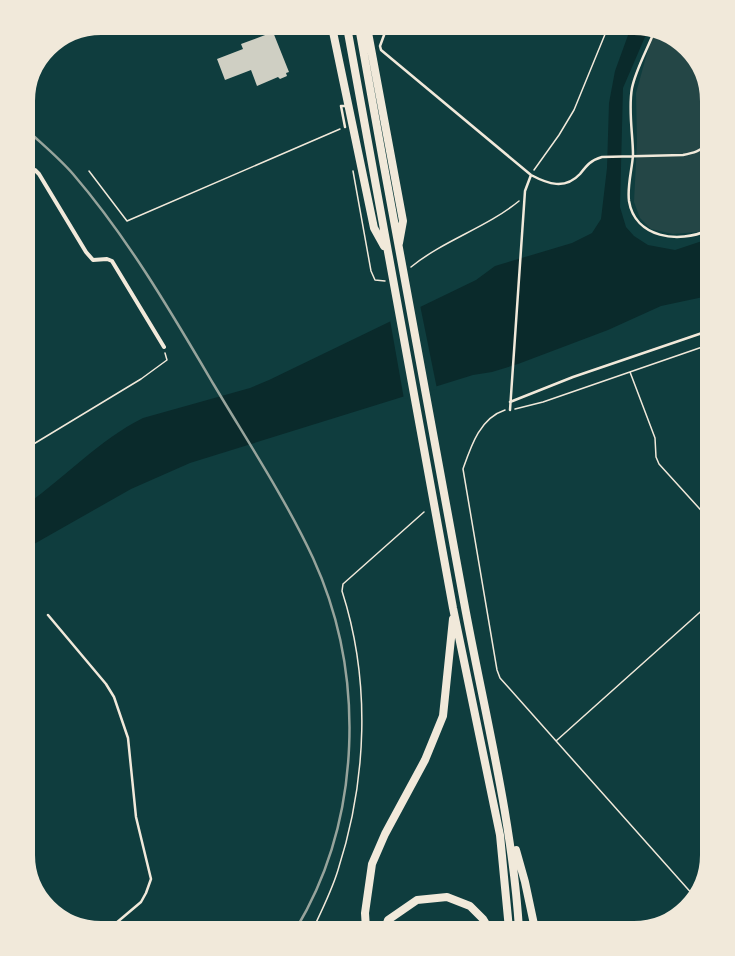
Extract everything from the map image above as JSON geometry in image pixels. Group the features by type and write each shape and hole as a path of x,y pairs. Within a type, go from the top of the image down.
{"highway":[{"path":"333,34 374,228 388,252"},
{"path":"348,34 453,608 500,835 508,922"},
{"path":"359,34 398,248 434,430 464,605 508,825 517,895 519,922"},
{"path":"368,34 403,221 398,248"},
{"path":"366,922 365,912 372,864 385,834 425,760 443,716 450,659 453,608"},
{"path":"508,825 525,882 534,922"},
{"path":"387,922 388,920 417,900 447,897 470,906 485,922"}],"street":[{"path":"34,170 39,174 86,252 93,260 107,259 112,261 164,347"}],"lane":[{"path":"384,34 380,46 381,50 531,175 546,183 568,183 592,160 606,156 694,153 701,150"},
{"path":"652,36 634,79 632,91 633,155 629,196 632,209 638,222 656,233 675,237 690,236 701,232"},
{"path":"345,127 341,106 347,105"},
{"path":"510,410 510,387 524,206 525,196 531,175"},
{"path":"510,402 573,377 701,333"},
{"path":"48,615 106,684 114,697 128,738 136,817 151,878 141,902 117,922"}],"path":[{"path":"531,175 559,135 574,110 605,34"},
{"path":"89,171 127,221 345,127"},
{"path":"353,171 373,278 379,282 389,279"},
{"path":"408,269 437,250 504,212 525,196"},
{"path":"34,444 140,379 167,360 164,347"},
{"path":"690,892 500,678 497,670 463,469 469,451 485,423 493,416 535,404 701,347"},
{"path":"630,371 655,438 656,457 660,464 701,510"},
{"path":"316,922 338,872 351,826 362,752 361,706 355,639 342,591 343,584 424,512"},
{"path":"556,741 701,611"}],"shaded area":[{"path":"628,34 646,35 623,88 620,207 626,227 634,236 648,245 675,250 701,241 701,297 661,306 608,330 518,364 492,372 473,375 190,463 131,489 34,544 34,499 98,447 143,418 250,388 476,280 495,266 572,243 592,233 601,219 607,168 609,103 615,71"},
{"path":"652,36 668,43 678,51 690,64 694,71 700,88 701,101 701,232 673,234 651,229 640,218 634,202 637,142 636,93"}],"pier":[{"path":"420,305 437,389 404,399 390,320"}],"building":[{"path":"268,34 274,34 289,72 286,73 287,76 280,79 278,77 257,86 251,70 225,80 217,59 243,49 241,44"}],"railway":[{"path":"34,137 73,174 93,198 148,276 266,470 313,558 330,603 342,649 348,697 349,746 344,794 334,841 318,886 300,922"}]}
